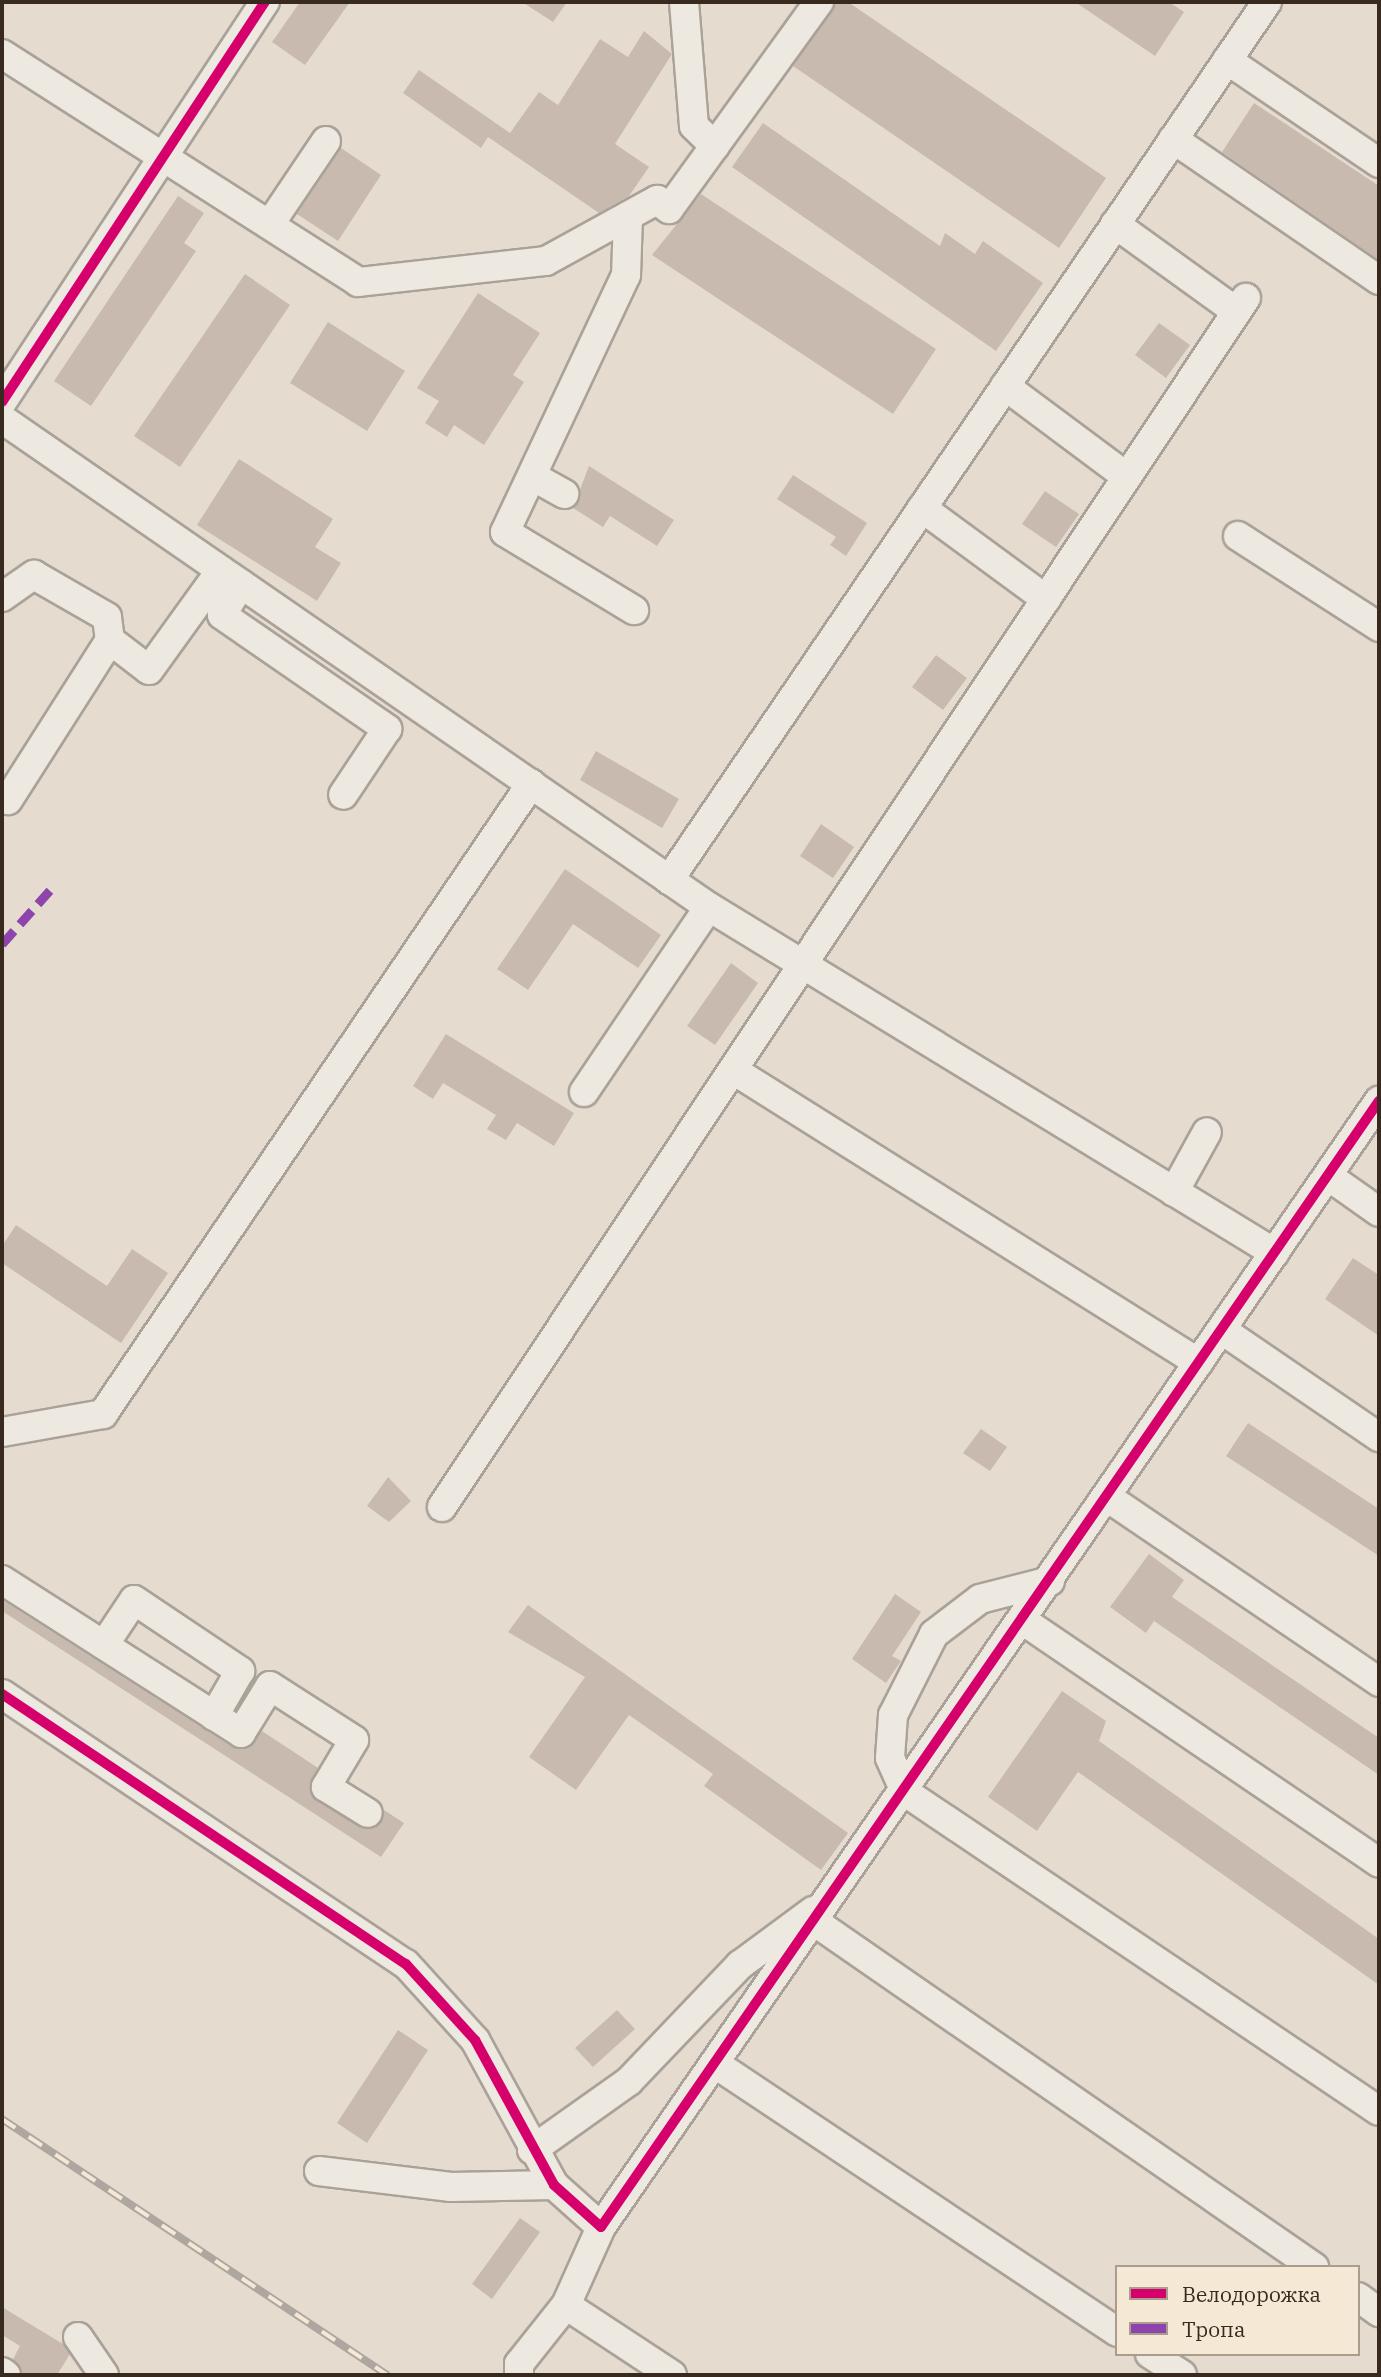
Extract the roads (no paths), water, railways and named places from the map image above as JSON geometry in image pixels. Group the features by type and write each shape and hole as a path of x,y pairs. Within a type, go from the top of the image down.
{"street":[{"path":"2,402 265,2"},
{"path":"684,2 694,126 715,146"},
{"path":"2,54 165,154 358,282 546,261 656,200 669,209 819,2"},
{"path":"669,880 1266,2"},
{"path":"1227,60 1379,163"},
{"path":"1173,139 1379,280"},
{"path":"270,224 326,141"},
{"path":"628,216 626,275 505,532 634,610"},
{"path":"442,1507 1241,305 1115,224"},
{"path":"1005,386 1127,477"},
{"path":"2,419 709,907 1275,1253"},
{"path":"531,475 564,494"},
{"path":"922,508 1046,599"},
{"path":"1238,536 1379,627"},
{"path":"2,597 34,575 107,617 110,640 8,800"},
{"path":"110,640 149,670 231,577"},
{"path":"231,577 222,615 387,729 343,795"},
{"path":"2,1432 103,1415 531,784"},
{"path":"584,1092 709,907"},
{"path":"733,1070 1199,1363"},
{"path":"519,2375 519,2364 566,2305 601,2227 717,2065 1379,1101"},
{"path":"1174,1192 1207,1132"},
{"path":"1328,1176 1379,1212"},
{"path":"1222,1330 1379,1437"},
{"path":"1107,1497 1379,1682"},
{"path":"2,1580 241,1733 270,1686 354,1740 326,1787 368,1814"},
{"path":"1050,1581 980,1599 934,1634 893,1715 890,1758 905,1792 1379,2111"},
{"path":"104,1645 134,1600 240,1671 214,1716"},
{"path":"1023,1620 1379,1863"},
{"path":"2,1694 56,1718 184,1803 406,1964 475,2040 532,2150 554,2185 601,2227"},
{"path":"532,2150 629,2081 740,1965 832,1897"},
{"path":"815,1922 1311,2265"},
{"path":"717,2065 1115,2331"},
{"path":"319,2171 451,2187 554,2185"},
{"path":"1360,2298 1379,2312"},
{"path":"566,2305 671,2375"},
{"path":"78,2337 104,2375"},
{"path":"1153,2356 1182,2375"},
{"path":"2,2372 6,2375"}],"railway":[{"path":"2,2119 388,2375"}]}
